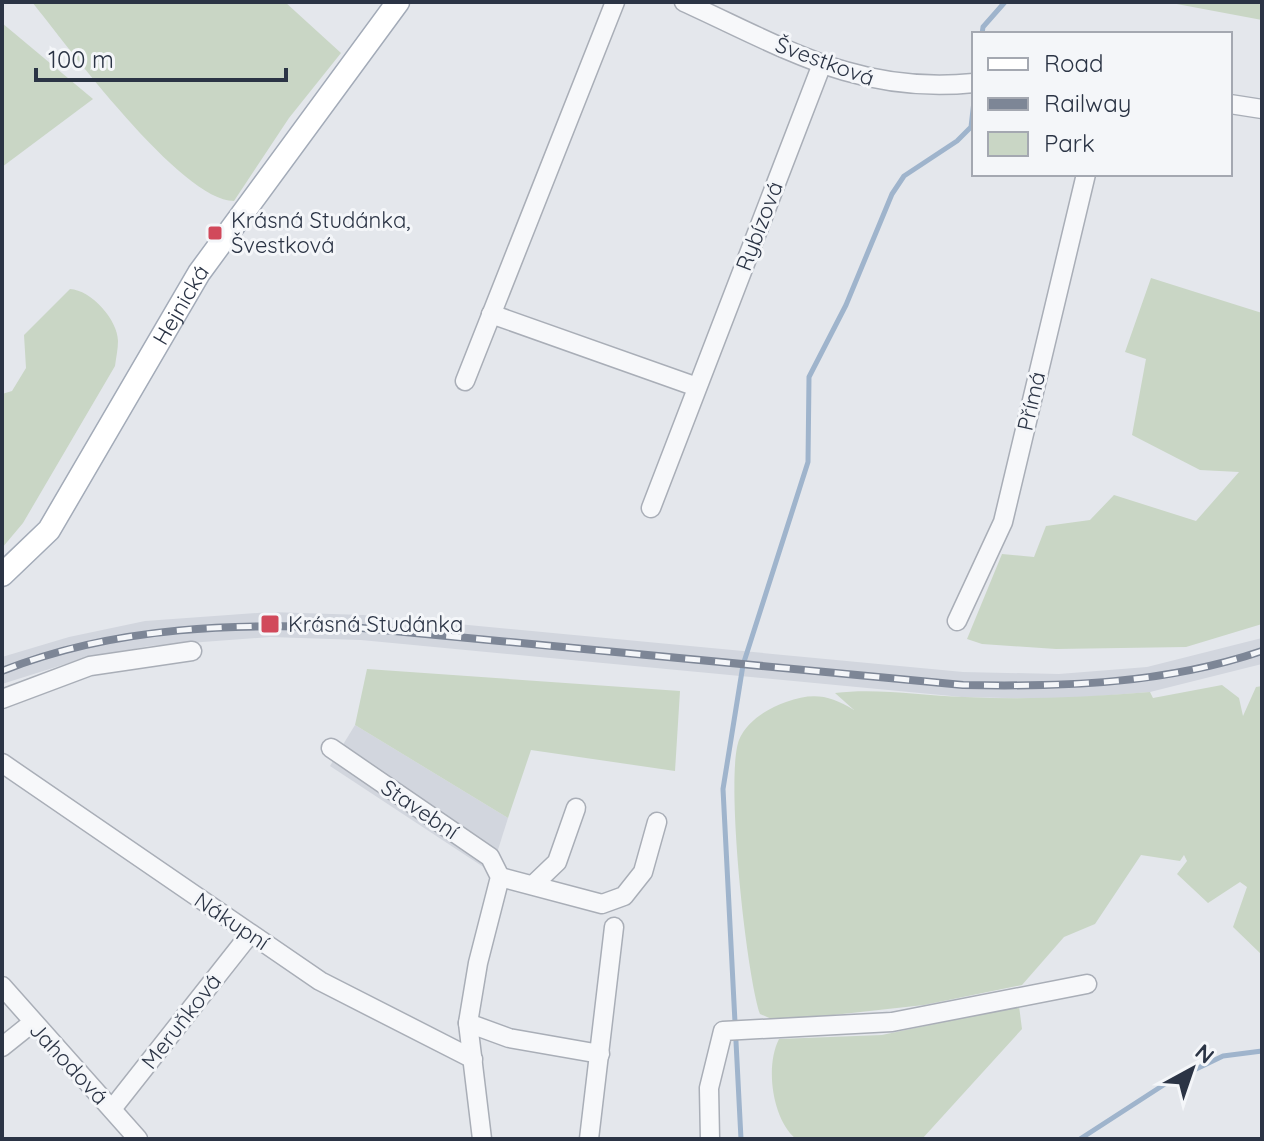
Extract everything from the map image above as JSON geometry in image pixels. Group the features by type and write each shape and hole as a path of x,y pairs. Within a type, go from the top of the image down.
{"main road":[{"name":"Hejnická","path":"2,575 49,530 199,273 398,2"}],"street":[{"path":"465,381 615,2"},
{"name":"Švestková","path":"684,2 822,64 875,81 929,88 972,83"},
{"name":"Rybízová","path":"651,508 822,64"},
{"path":"1232,104 1262,109"},
{"name":"Přímá","path":"957,621 1003,522 1086,176"},
{"path":"491,314 697,387"},
{"path":"2,699 90,666 192,651"},
{"name":"Stavební","path":"331,748 490,857 500,877"},
{"name":"Nákupní","path":"2,763 320,981 473,1059"},
{"path":"533,885 557,862 576,808"},
{"path":"482,1139 468,1023 478,963 500,877 602,904 624,896 643,872 657,822"},
{"path":"589,1139 614,927"},
{"name":"Meruňková","path":"112,1109 250,934"},
{"path":"710,1139 709,1088 723,1031 892,1022 1087,984"},
{"name":"Jahodová","path":"2,986 138,1139"},
{"path":"2,1047 32,1023"},
{"path":"468,1023 509,1038 600,1054"}],"shaded area":[{"path":"270,612 363,615 963,672 1059,674 1147,667 1262,638 1262,664 1150,692 1060,699 962,697 361,640 270,637 149,646 75,661 2,684 2,657 69,637 145,621"},
{"path":"355,725 508,818 491,872 330,766"}],"green space":[{"path":"32,2 285,2 341,53 289,118 234,201 211,194 185,176 156,149 97,83"},
{"path":"1166,2 1262,2 1262,20"},
{"path":"2,23 93,99 2,167"},
{"path":"1151,278 1262,313 1262,624 1186,647 1056,649 982,644 967,639 1002,554 1034,557 1046,526 1090,520 1114,495 1196,521 1239,472 1200,470 1132,435 1146,359 1125,352"},
{"path":"70,289 94,300 113,324 118,341 115,366 23,523 2,548 2,394 12,391 26,368 24,335"},
{"path":"367,669 680,691 675,771 531,750 508,818 355,725"},
{"path":"1222,685 1239,698 1243,716 1256,687 1262,686 1262,955 1233,927 1247,887 1240,882 1208,903 1177,874 1187,861 1184,855 1180,861 1141,855 1095,924 1064,937 1022,985 924,1005 797,1019 774,1020 760,1014 744,919 734,793 739,740 759,716 786,702 813,696 829,698 854,710 835,693 1011,698 1150,692 1153,698"},
{"path":"1019,1006 1022,1029 922,1139 796,1139 781,1119 772,1077 772,1063 779,1039 882,1035"}],"waterway":[{"path":"982,32 983,27 1005,2"},
{"path":"741,1139 723,789 743,665 808,462 809,377 846,305 892,194 904,176 957,141 971,127 972,118"},
{"path":"1080,1139 1165,1084 1223,1056 1262,1051"}],"railway":[{"path":"2,671 90,644 134,636 179,630 270,626 362,628 963,685 1077,684 1151,677 1188,671 1262,651"}],"place":[{"name":"Krásná Studánka, Švestková","path":"215,233"},
{"name":"Krásná Studánka","path":"270,624"}]}
